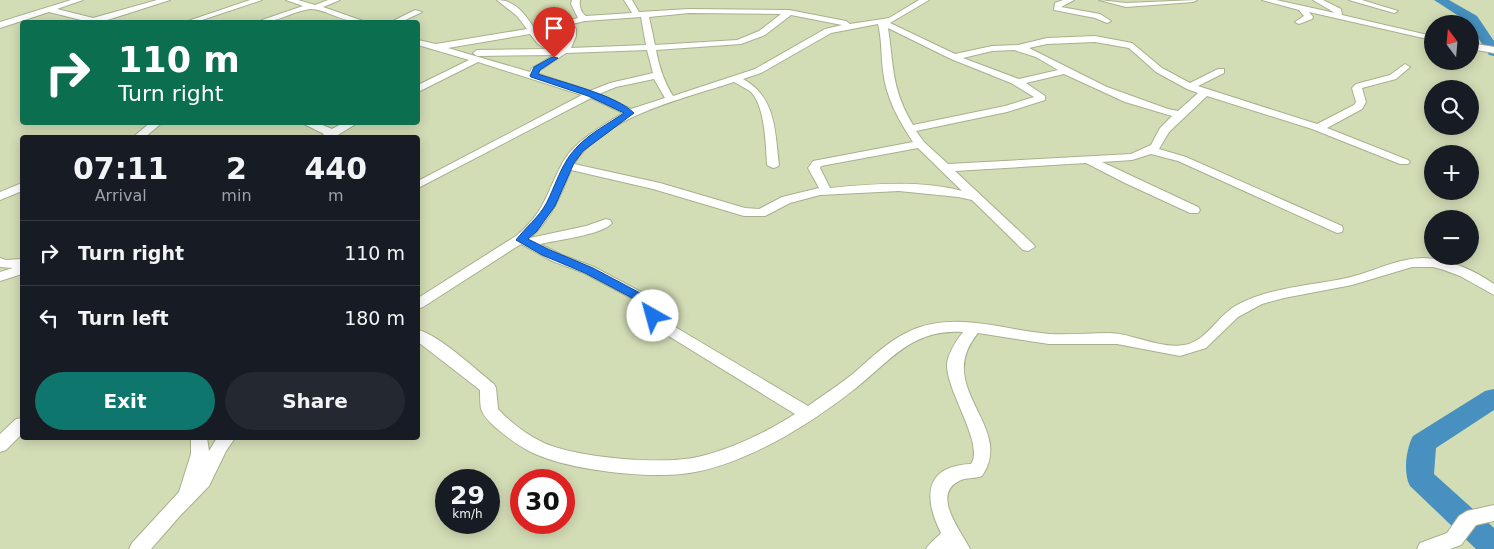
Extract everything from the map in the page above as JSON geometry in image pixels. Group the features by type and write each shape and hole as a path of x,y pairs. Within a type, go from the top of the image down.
{"street":[{"path":"0,25 79,0"},
{"path":"101,20 166,0"},
{"path":"195,20 258,0"},
{"path":"290,0 356,20"},
{"path":"272,20 336,0"},
{"path":"501,0 519,13 540,43 552,49 562,51"},
{"path":"576,0 575,4 578,11 585,19"},
{"path":"628,0 640,14 662,89 671,100"},
{"path":"524,241 550,206 568,166 576,154 587,142 630,113 737,80 771,65 828,31 898,18 925,0"},
{"path":"1070,0 1058,5 1057,8 1079,15 1103,18 1107,21"},
{"path":"1103,0 1126,5 1192,0"},
{"path":"1266,0 1300,6 1424,36"},
{"path":"1317,0 1338,10 1340,13 1338,16"},
{"path":"1353,0 1394,11"},
{"path":"1299,22 1309,17 1300,6"},
{"path":"48,9 88,20"},
{"path":"420,51 485,40 530,29 585,19 706,10 788,12 831,21 864,24"},
{"path":"400,20 418,12"},
{"path":"475,56 650,46 717,45 738,42 762,33 788,12"},
{"path":"882,22 953,57 1035,92 1041,98 1007,109 909,129"},
{"path":"882,22 885,32 890,80 896,101 909,129 920,144 1028,248"},
{"path":"534,76 537,69 562,51 573,36 572,29 562,23"},
{"path":"420,88 475,56 530,29"},
{"path":"953,57 1003,47 1018,48 1047,41 1103,40 1132,46 1158,70 1190,88 1316,127 1404,162"},
{"path":"420,43 475,56 590,94 630,113"},
{"path":"1018,48 1048,60 1065,71 1119,95 1158,110 1180,115"},
{"path":"1479,48 1494,50"},
{"path":"490,62 524,53"},
{"path":"1316,127 1323,126 1358,107 1360,102 1357,88 1359,86 1393,77 1405,67"},
{"path":"1016,83 1065,71"},
{"path":"1190,88 1202,79 1221,71"},
{"path":"420,184 590,94 618,84 658,75"},
{"path":"737,80 753,89 761,102 769,135 773,165"},
{"path":"572,88 618,84"},
{"path":"1150,151 1164,130 1204,93"},
{"path":"141,135 154,125"},
{"path":"310,125 328,135 348,125"},
{"path":"821,192 825,189 814,168 817,163 920,144"},
{"path":"944,168 1088,160 1132,156 1150,151 1161,152 1337,228"},
{"path":"1088,160 1129,181 1194,210"},
{"path":"568,166 656,186 751,214 761,213 786,200 821,192 865,188 903,188 957,193 978,198"},
{"path":"0,196 20,188"},
{"path":"420,303 524,241 590,229 606,223"},
{"path":"524,241 589,270 638,296 651,307 659,324 808,414"},
{"path":"0,262 4,264 20,263"},
{"path":"420,336 438,348 488,388 490,412 515,436 550,453 598,463 648,467 695,464 746,449 808,414 861,376 889,349 927,330 965,327 1048,339 1122,339 1172,351 1187,350 1214,335 1231,314 1255,302 1285,292 1354,281 1403,265 1419,262 1434,263 1477,280 1494,290"},
{"path":"0,277 20,270"},
{"path":"936,549 956,542 939,510 937,497 945,481 957,473 976,471 983,459 981,445 956,379 955,364 966,338 974,329"},
{"path":"0,445 20,426"},
{"path":"186,498 195,476 200,454 199,440"},
{"path":"139,549 203,481 219,447 224,440"},
{"path":"1427,549 1454,539 1464,521 1478,514 1494,513"}],"waterway":[{"path":"1440,0 1473,19 1494,52"},
{"path":"1494,398 1423,443 1420,478 1494,547"}],"route":[{"path":"554,58 537,69 534,72 534,76 590,94 630,113 580,149 569,162 550,206 522,240 557,258 589,270 638,296 651,307 653,316"}]}
